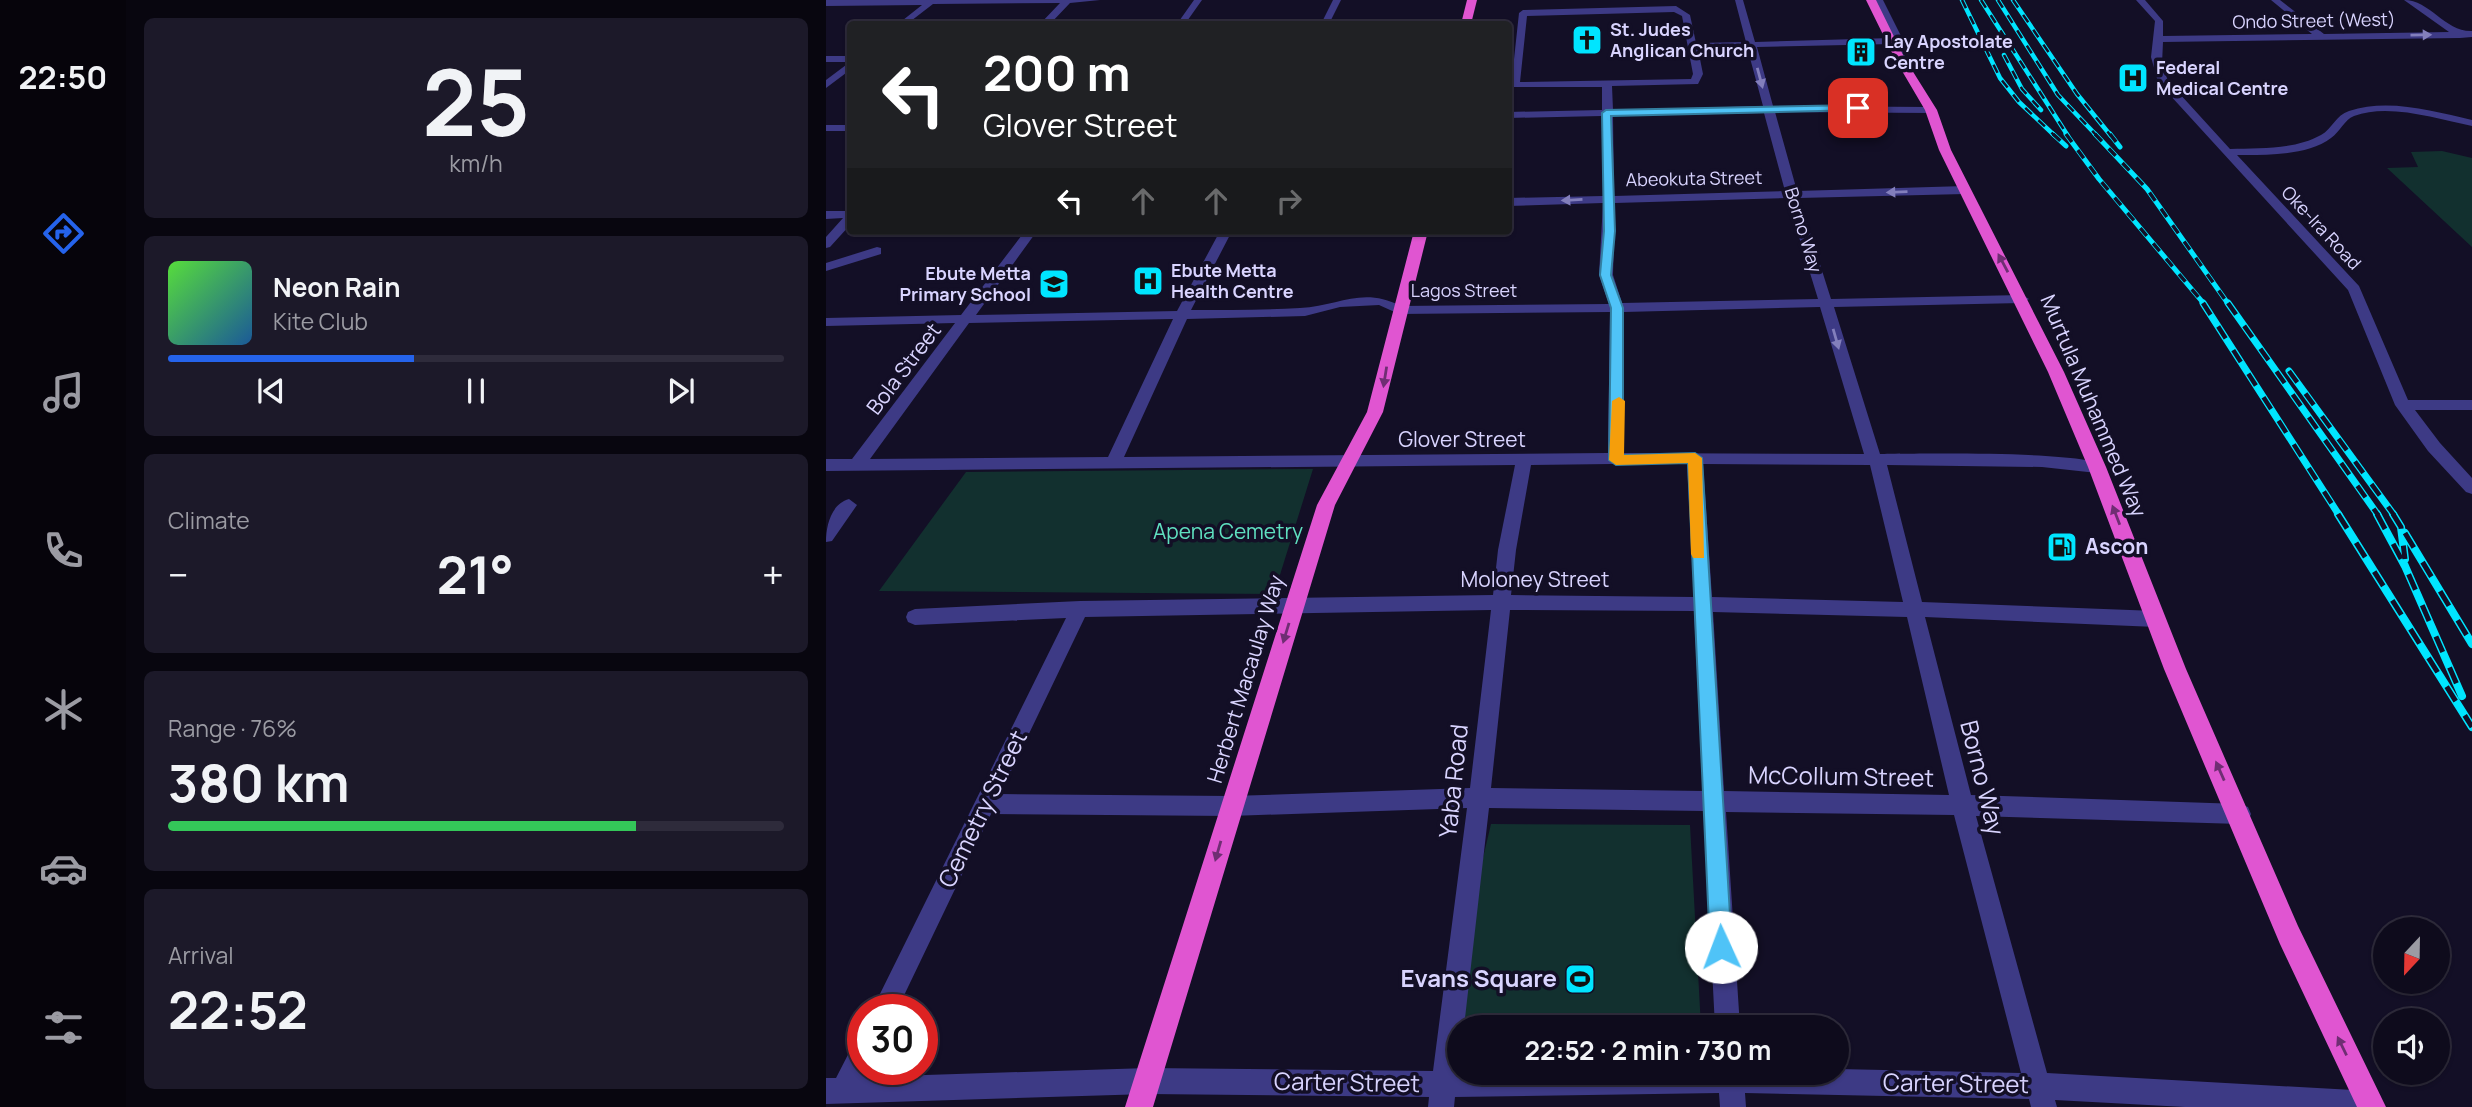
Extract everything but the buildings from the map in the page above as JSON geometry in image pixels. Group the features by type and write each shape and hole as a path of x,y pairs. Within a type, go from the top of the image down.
{"highway":[{"path":"1467,21 1472,0"},
{"name":"Murtula Muhammed Way","path":"1871,0 1931,110 1940,138 1965,190 2022,299 2097,467 2139,582 2240,814 2289,935 2372,1106"},
{"name":"Herbert Macaulay Way","path":"1139,1107 1326,505 1383,387 1399,310 1420,235"}],"street":[{"path":"1048,21 1068,0"},
{"path":"826,3 1096,0"},
{"path":"1183,21 1198,0"},
{"path":"1326,21 1337,0"},
{"name":"Borno Way","path":"1739,0 1792,195 1876,459 1962,805 2041,1096"},
{"path":"1693,46 1902,48 1879,0"},
{"path":"2140,0 2168,21 2199,38"},
{"path":"2275,0 2321,36"},
{"path":"2408,0 2472,42"},
{"path":"906,21 932,1"},
{"path":"1603,5 1675,9 1686,15 1693,46 1698,74 1694,82 1515,85 1514,50 1523,13 1603,5"},
{"name":"Oke-Ira Road","path":"2168,21 2157,39 2156,68 2163,82 2354,289 2403,405 2434,447 2472,488"},
{"name":"Ondo Street (West)","path":"2157,39 2472,34"},
{"path":"826,59 847,59"},
{"path":"826,85 847,68"},
{"path":"1607,84 1609,198 1605,275 1617,308 1616,460"},
{"path":"1512,115 1769,109 1931,110"},
{"path":"2225,152 2294,147 2315,142 2329,135 2348,114 2420,113 2472,124"},
{"path":"826,128 847,128"},
{"name":"Abeokuta Street","path":"1512,202 1965,190"},
{"path":"826,215 847,216"},
{"path":"826,244 847,220"},
{"name":"Bola Street","path":"859,463 1028,235"},
{"path":"1114,461 1182,314 1224,235"},
{"path":"826,267 877,251"},
{"name":"Lagos Street","path":"826,321 1305,312 1340,303 1381,300 1399,310 2022,299"},
{"path":"2403,405 2472,405"},
{"path":"1695,458 1726,1015"},
{"name":"Glover Street","path":"826,465 1695,458 2042,461 2097,467"},
{"name":"Yaba Road","path":"1442,1095 1507,550 1524,461"},
{"path":"826,536 849,505"},
{"name":"Moloney Street","path":"915,617 1080,608 1502,602 1914,607 2156,619"},
{"name":"Cemetry Street","path":"892,994 1080,608"},
{"name":"McCollum Street","path":"986,804 1231,806 1479,799 1962,805 2240,814"},
{"path":"835,1091 847,1074"},
{"name":"Carter Street","path":"835,1091 1148,1081 1442,1095 1594,1085"},
{"name":"Carter Street","path":"1849,1084 2041,1096 2372,1106"},
{"path":"1732,1085 1734,1107"}],"green space":[{"path":"2442,151 2472,158 2472,247 2387,168 2418,167 2411,152"},
{"name":"Apena Cemetry","path":"1313,469 1274,594 879,591 966,472"},
{"name":"Evans Square","path":"1491,824 1690,825 1700,1015 1459,1015 1466,930"}],"railway":[{"path":"1962,0 2000,78 2019,102 2055,136"},
{"path":"1981,0 2068,136"},
{"path":"1998,0 2058,95 2097,136"},
{"path":"2013,0 2077,94 2111,136"},
{"path":"2004,55 2022,89 2041,110"},
{"path":"2053,134 2066,146"},
{"path":"2066,134 2099,179 2205,305"},
{"path":"2095,134 2147,189 2229,305"},
{"path":"2110,134 2120,147"},
{"path":"2203,303 2339,515"},
{"path":"2228,303 2378,515"},
{"path":"2289,371 2394,515"},
{"path":"2338,514 2472,727"},
{"path":"2377,514 2405,566 2462,696"},
{"path":"2393,514 2401,527 2405,559"},
{"path":"2405,533 2472,644"}],"slow traffic":[{"path":"1619,401 1616,460 1695,458 1699,554"}],"place":[{"name":"St. Judes Anglican Church","path":"1587,40"},
{"name":"Lay Apostolate Centre","path":"1861,52"},
{"name":"Federal Medical Centre","path":"2133,78"},
{"name":"Ebute Metta Health Centre","path":"1148,281"},
{"name":"Ebute Metta Primary School","path":"1054,284"},
{"name":"Ascon","path":"2062,547"},
{"name":"Evans Square","path":"1580,979"}],"route":[{"path":"1721,947 1695,458 1616,460 1619,390 1617,308 1605,275 1609,231 1606,113 1858,108"}]}
